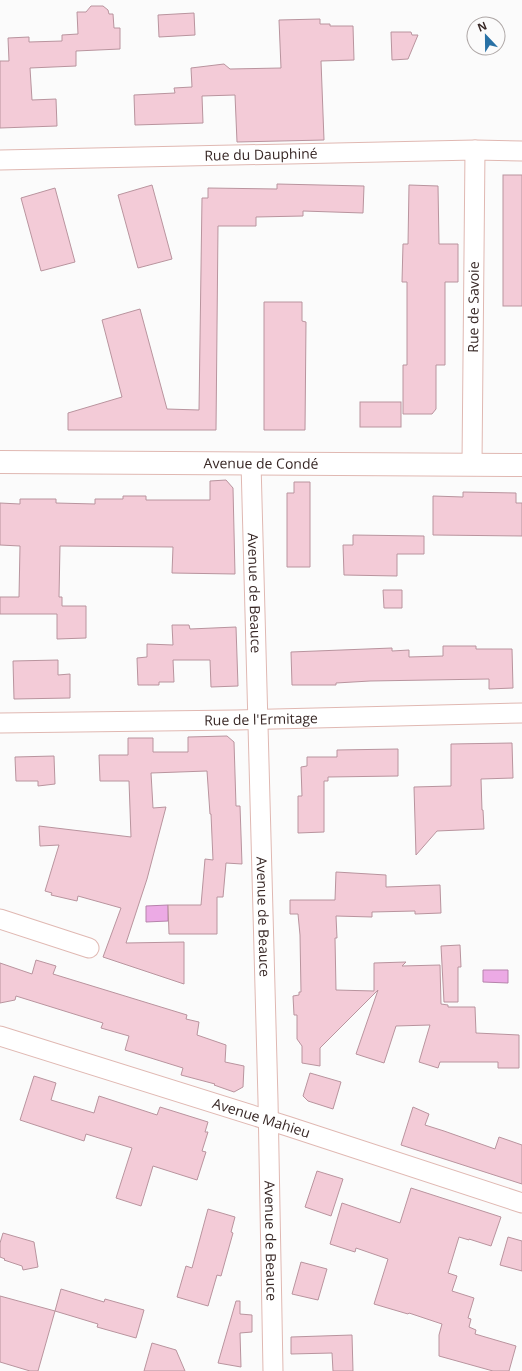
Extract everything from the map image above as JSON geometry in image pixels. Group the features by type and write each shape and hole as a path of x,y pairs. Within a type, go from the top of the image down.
{"street":[{"name":"Rue de Savoie","path":"472,464 475,150"},
{"name":"Rue du Dauphiné","path":"0,160 522,150"},
{"name":"Avenue de Condé","path":"0,462 522,464"},
{"name":"Avenue de Beauce","path":"251,463 273,1371"},
{"name":"Rue de l'Ermitage","path":"0,723 522,713"},
{"path":"1,923 89,948"},
{"name":"Avenue Mahieu","path":"0,1036 268,1120 522,1203"}],"shaded area":[{"path":"168,905 168,921 146,922 146,906"},
{"path":"483,970 508,970 508,983 483,982"}],"building":[{"path":"91,6 103,6 108,10 109,14 113,14 114,28 120,28 120,49 76,51 76,66 30,68 32,100 56,99 57,126 0,128 0,61 9,61 8,38 29,37 29,42 62,41 62,35 78,34 77,12 86,12"},
{"path":"194,13 195,35 159,37 158,15"},
{"path":"320,19 320,24 330,24 330,26 353,26 354,60 321,61 324,140 237,142 235,95 202,96 203,123 135,125 134,95 175,93 174,88 192,87 191,68 224,64 230,69 281,68 279,20"},
{"path":"391,32 411,32 412,35 418,35 408,59 392,60"},
{"path":"503,175 522,175 522,306 503,306"},
{"path":"277,184 364,186 363,213 303,211 303,216 256,217 256,226 218,226 216,430 68,430 68,413 122,397 102,320 140,309 167,409 199,410 202,198 208,198 208,188 277,189"},
{"path":"152,185 172,259 138,268 118,195"},
{"path":"409,185 438,186 439,244 458,244 458,282 445,282 445,365 436,365 436,409 432,414 403,414 403,365 407,365 407,282 402,282 403,244 408,244"},
{"path":"55,188 75,262 41,271 21,198"},
{"path":"264,302 302,302 302,321 306,322 305,430 264,430"},
{"path":"360,402 401,402 401,427 360,427"},
{"path":"226,480 233,488 235,574 172,573 173,547 60,546 59,597 62,597 62,606 86,606 86,638 57,639 57,614 0,614 0,597 19,597 20,546 0,545 0,503 20,504 20,499 56,499 56,503 95,504 95,499 123,499 123,496 146,496 146,500 210,500 210,481"},
{"path":"294,482 310,482 310,567 287,567 287,493 294,493"},
{"path":"463,492 516,493 516,503 522,503 522,536 433,535 433,496 463,497"},
{"path":"353,535 424,536 424,554 397,554 397,576 344,575 343,545 353,545"},
{"path":"383,590 402,590 402,608 384,608"},
{"path":"172,625 189,625 190,629 236,627 238,686 211,687 210,660 173,660 174,682 159,682 159,685 138,685 137,658 147,657 147,644 173,645"},
{"path":"443,646 476,646 476,649 512,649 513,688 489,689 489,679 370,681 336,683 336,685 292,685 291,652 392,648 392,651 409,650 409,657 443,656"},
{"path":"58,660 58,675 70,674 70,698 14,699 13,661"},
{"path":"227,736 234,742 236,806 240,806 242,864 226,863 223,897 217,897 217,934 169,934 168,905 201,905 205,859 213,860 207,771 151,773 153,808 166,807 147,879 126,943 184,942 184,984 103,957 121,908 78,896 77,901 51,895 52,893 45,891 59,845 40,846 39,826 131,837 129,781 100,781 99,755 128,755 128,738 153,738 153,752 188,752 188,737"},
{"path":"512,743 513,778 481,779 484,829 437,831 416,855 414,787 451,786 451,744"},
{"path":"398,749 398,776 328,777 328,781 324,781 324,832 298,833 298,796 302,796 301,767 307,766 307,757 337,757 337,750"},
{"path":"54,756 55,784 38,786 38,781 16,781 15,757"},
{"path":"336,872 386,875 386,887 440,885 441,913 415,914 415,911 372,912 372,917 336,916 336,990 374,991 374,963 406,962 402,966 440,965 441,1004 448,1005 448,1007 475,1007 476,1033 519,1035 519,1068 498,1068 498,1062 440,1062 438,1068 419,1062 430,1025 396,1026 384,1063 356,1054 378,990 320,1048 320,1066 302,1063 302,1046 297,1039 297,1015 294,1015 293,996 299,995 299,992 301,992 300,935 298,914 290,914 290,900 335,900"},
{"path":"460,945 461,967 458,967 458,1002 444,1002 441,946"},
{"path":"36,960 56,966 53,974 187,1015 186,1019 199,1022 197,1035 226,1045 225,1062 244,1066 243,1087 234,1092 214,1085 215,1084 181,1075 183,1068 125,1050 129,1036 101,1028 103,1023 16,996 15,1000 0,1003 0,963 32,974"},
{"path":"310,1073 341,1082 333,1109 308,1101 303,1096"},
{"path":"34,1076 56,1083 51,1100 94,1113 99,1096 157,1115 160,1107 208,1122 205,1132 208,1132 202,1151 206,1152 197,1180 153,1166 141,1206 116,1198 132,1148 86,1134 84,1141 20,1120"},
{"path":"413,1107 429,1114 425,1125 495,1149 499,1137 522,1145 522,1184 401,1145"},
{"path":"317,1171 343,1179 331,1216 305,1207"},
{"path":"411,1188 501,1217 491,1246 459,1237 448,1273 457,1276 452,1291 474,1298 468,1318 471,1319 469,1327 476,1330 475,1334 516,1346 509,1371 493,1371 439,1356 439,1335 442,1324 409,1313 408,1314 374,1304 388,1259 356,1248 355,1252 330,1244 342,1203 400,1223"},
{"path":"208,1209 235,1217 231,1232 233,1233 221,1276 217,1275 208,1306 177,1297 186,1266 192,1268"},
{"path":"3,1233 34,1242 38,1267 23,1270 22,1266 4,1260 5,1259 0,1257 0,1243"},
{"path":"508,1237 522,1241 522,1271 500,1265"},
{"path":"301,1262 327,1269 318,1300 292,1294"},
{"path":"61,1289 104,1302 105,1299 144,1310 136,1338 97,1327 98,1324 55,1311"},
{"path":"0,1296 55,1311 38,1371 30,1371 0,1362"},
{"path":"236,1301 240,1301 240,1314 252,1315 252,1332 240,1333 241,1367 218,1363"},
{"path":"352,1335 353,1371 333,1371 332,1353 291,1354 291,1337"},
{"path":"152,1343 176,1350 185,1371 144,1371"}]}
